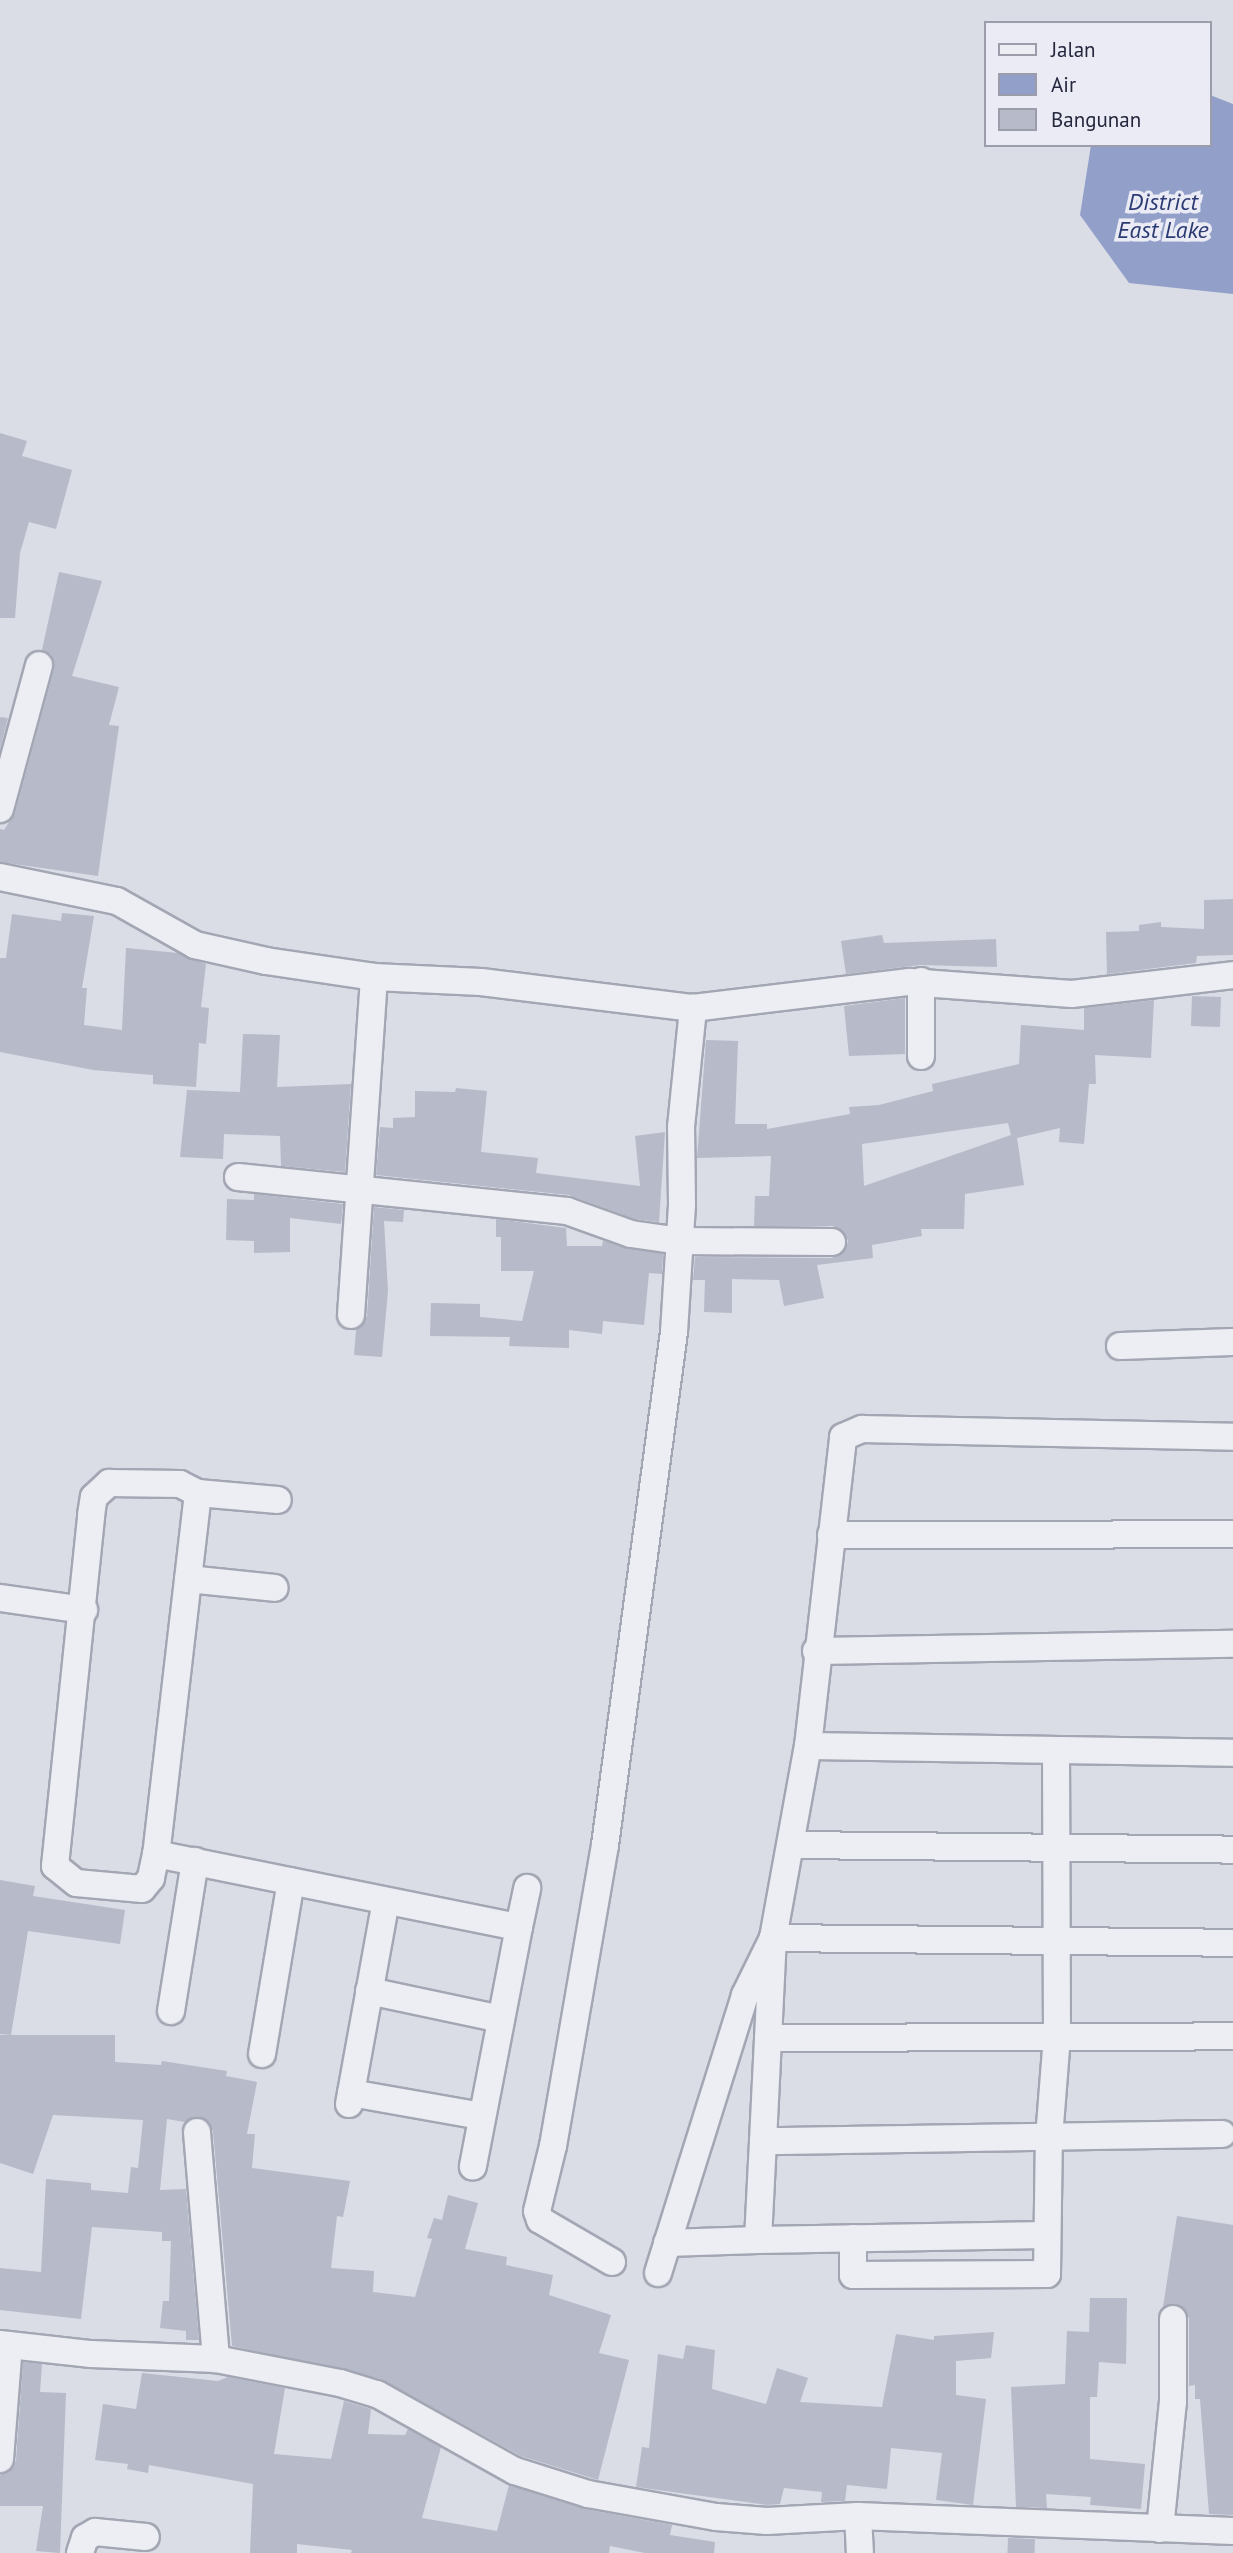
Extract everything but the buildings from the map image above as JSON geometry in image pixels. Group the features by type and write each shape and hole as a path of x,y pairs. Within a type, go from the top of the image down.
{"street":[{"path":"0,809 39,665"},
{"path":"0,877 117,901 195,944 266,961 374,978 481,982 692,1007 921,981 1072,994 1233,975"},
{"path":"351,1315 357,1189 374,978"},
{"path":"921,981 921,1056"},
{"path":"612,2262 540,2220 537,2211 553,2146 605,1844 674,1332 680,1241 681,1127 692,1007"},
{"path":"238,1177 567,1211 631,1234 680,1241 832,1242"},
{"path":"1120,1346 1233,1342"},
{"path":"758,2240 773,1938 808,1746 838,1450 843,1437 862,1429 1233,1437"},
{"path":"198,1493 151,1878 142,1889 76,1883 55,1866 94,1497 109,1483 180,1485 198,1493 278,1500"},
{"path":"831,1535 1233,1534"},
{"path":"188,1579 275,1588"},
{"path":"0,1598 84,1610"},
{"path":"816,1651 1233,1644"},
{"path":"808,1746 1233,1753"},
{"path":"853,2238 853,2275 1047,2274 1049,2138 1057,2037 1056,1750"},
{"path":"792,1844 1233,1850"},
{"path":"156,1854 519,1927"},
{"path":"171,2011 195,1861"},
{"path":"262,2054 291,1881"},
{"path":"472,2167 527,1888"},
{"path":"386,1901 350,2098 482,2116"},
{"path":"773,1938 1233,1943"},
{"path":"658,2273 745,1995 773,1938"},
{"path":"369,1991 501,2019"},
{"path":"768,2038 1233,2036"},
{"path":"197,2132 216,2359"},
{"path":"763,2141 1222,2134"},
{"path":"667,2243 1046,2235"},
{"path":"1160,2529 1173,2402 1173,2319"},
{"path":"0,2459 4,2344 90,2354 216,2359 377,2393 515,2471 588,2494 716,2517 767,2521 858,2515 1233,2530"},
{"path":"858,2515 860,2553"},
{"path":"80,2553 85,2538 95,2532 146,2537"}],"water":[{"name":"District East Lake","path":"1212,96 1233,104 1233,294 1129,283 1080,215 1091,147 1212,147"}]}
